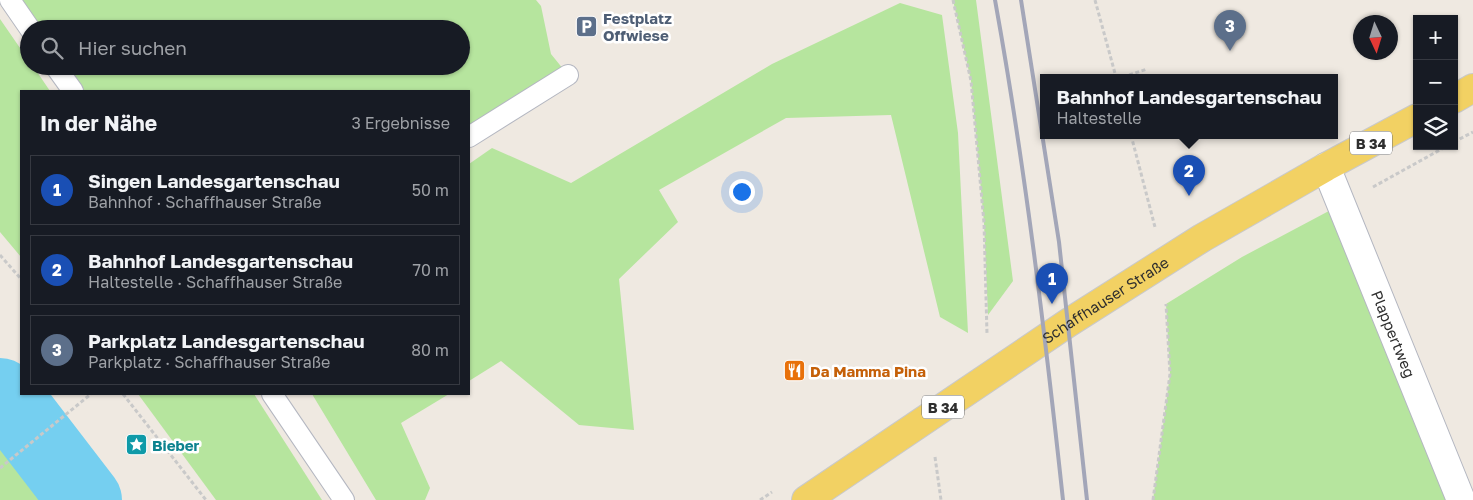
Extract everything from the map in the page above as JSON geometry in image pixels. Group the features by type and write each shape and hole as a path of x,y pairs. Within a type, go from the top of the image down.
{"main road":[{"path":"1458,96 1473,88"},
{"name":"Schaffhauser Straße","path":"806,500 1068,323 1202,238 1326,167 1413,120"}],"street":[{"name":"Plappertweg","path":"1326,167 1461,500"}],"lane":[{"path":"10,0 24,20"},
{"path":"62,75 72,90"},
{"path":"470,136 568,75"},
{"path":"273,395 344,500"}],"path":[{"path":"953,0 971,81 984,223 987,335"},
{"path":"1095,0 1115,74"},
{"path":"1132,74 1147,69"},
{"path":"1458,140 1473,132"},
{"path":"1132,139 1154,225 1166,304 1170,374 1153,500"},
{"path":"1342,204 1440,150"},
{"path":"0,255 20,278"},
{"path":"1158,308 1174,299"},
{"path":"0,468 90,395"},
{"path":"124,395 206,500"}],"green space":[{"path":"10,0 536,0 541,6 551,54 568,75 470,136 470,90 72,90 61,75 470,75 470,20 24,20"},
{"path":"953,0 976,0 1013,281 988,315 984,223 971,81"},
{"path":"900,3 942,15 958,133 968,333 940,317 891,115 786,118 659,190 678,222 619,279 634,430 579,425 501,361 470,380 470,163 492,148 571,183 772,64"},
{"path":"0,19 20,48 20,75 39,75 49,90 20,90 20,256 0,232"},
{"path":"1342,204 1460,500 1153,500 1170,374 1166,304 1242,257"},
{"path":"139,395 255,395 322,500 216,500"},
{"path":"313,395 447,395 401,423 430,488 425,500 376,500"},
{"path":"0,415 10,424 70,500 0,500"}],"waterway":[{"path":"0,395 19,414 85,500"}],"railway":[{"path":"995,0 1034,250 1063,500"},
{"path":"1021,0 1040,121"},
{"path":"1043,139 1059,242 1087,500"}],"place":[{"name":"Festplatz Offwiese","path":"587,27"},
{"name":"Parkplatz Landesgartenschau","path":"1230,51"},
{"name":"Bahnhof Landesgartenschau","path":"1189,196"},
{"name":"Singen Landesgartenschau","path":"1052,304"},
{"name":"Da Mamma Pina","path":"794,371"},
{"name":"Bieber","path":"136,445"}]}
